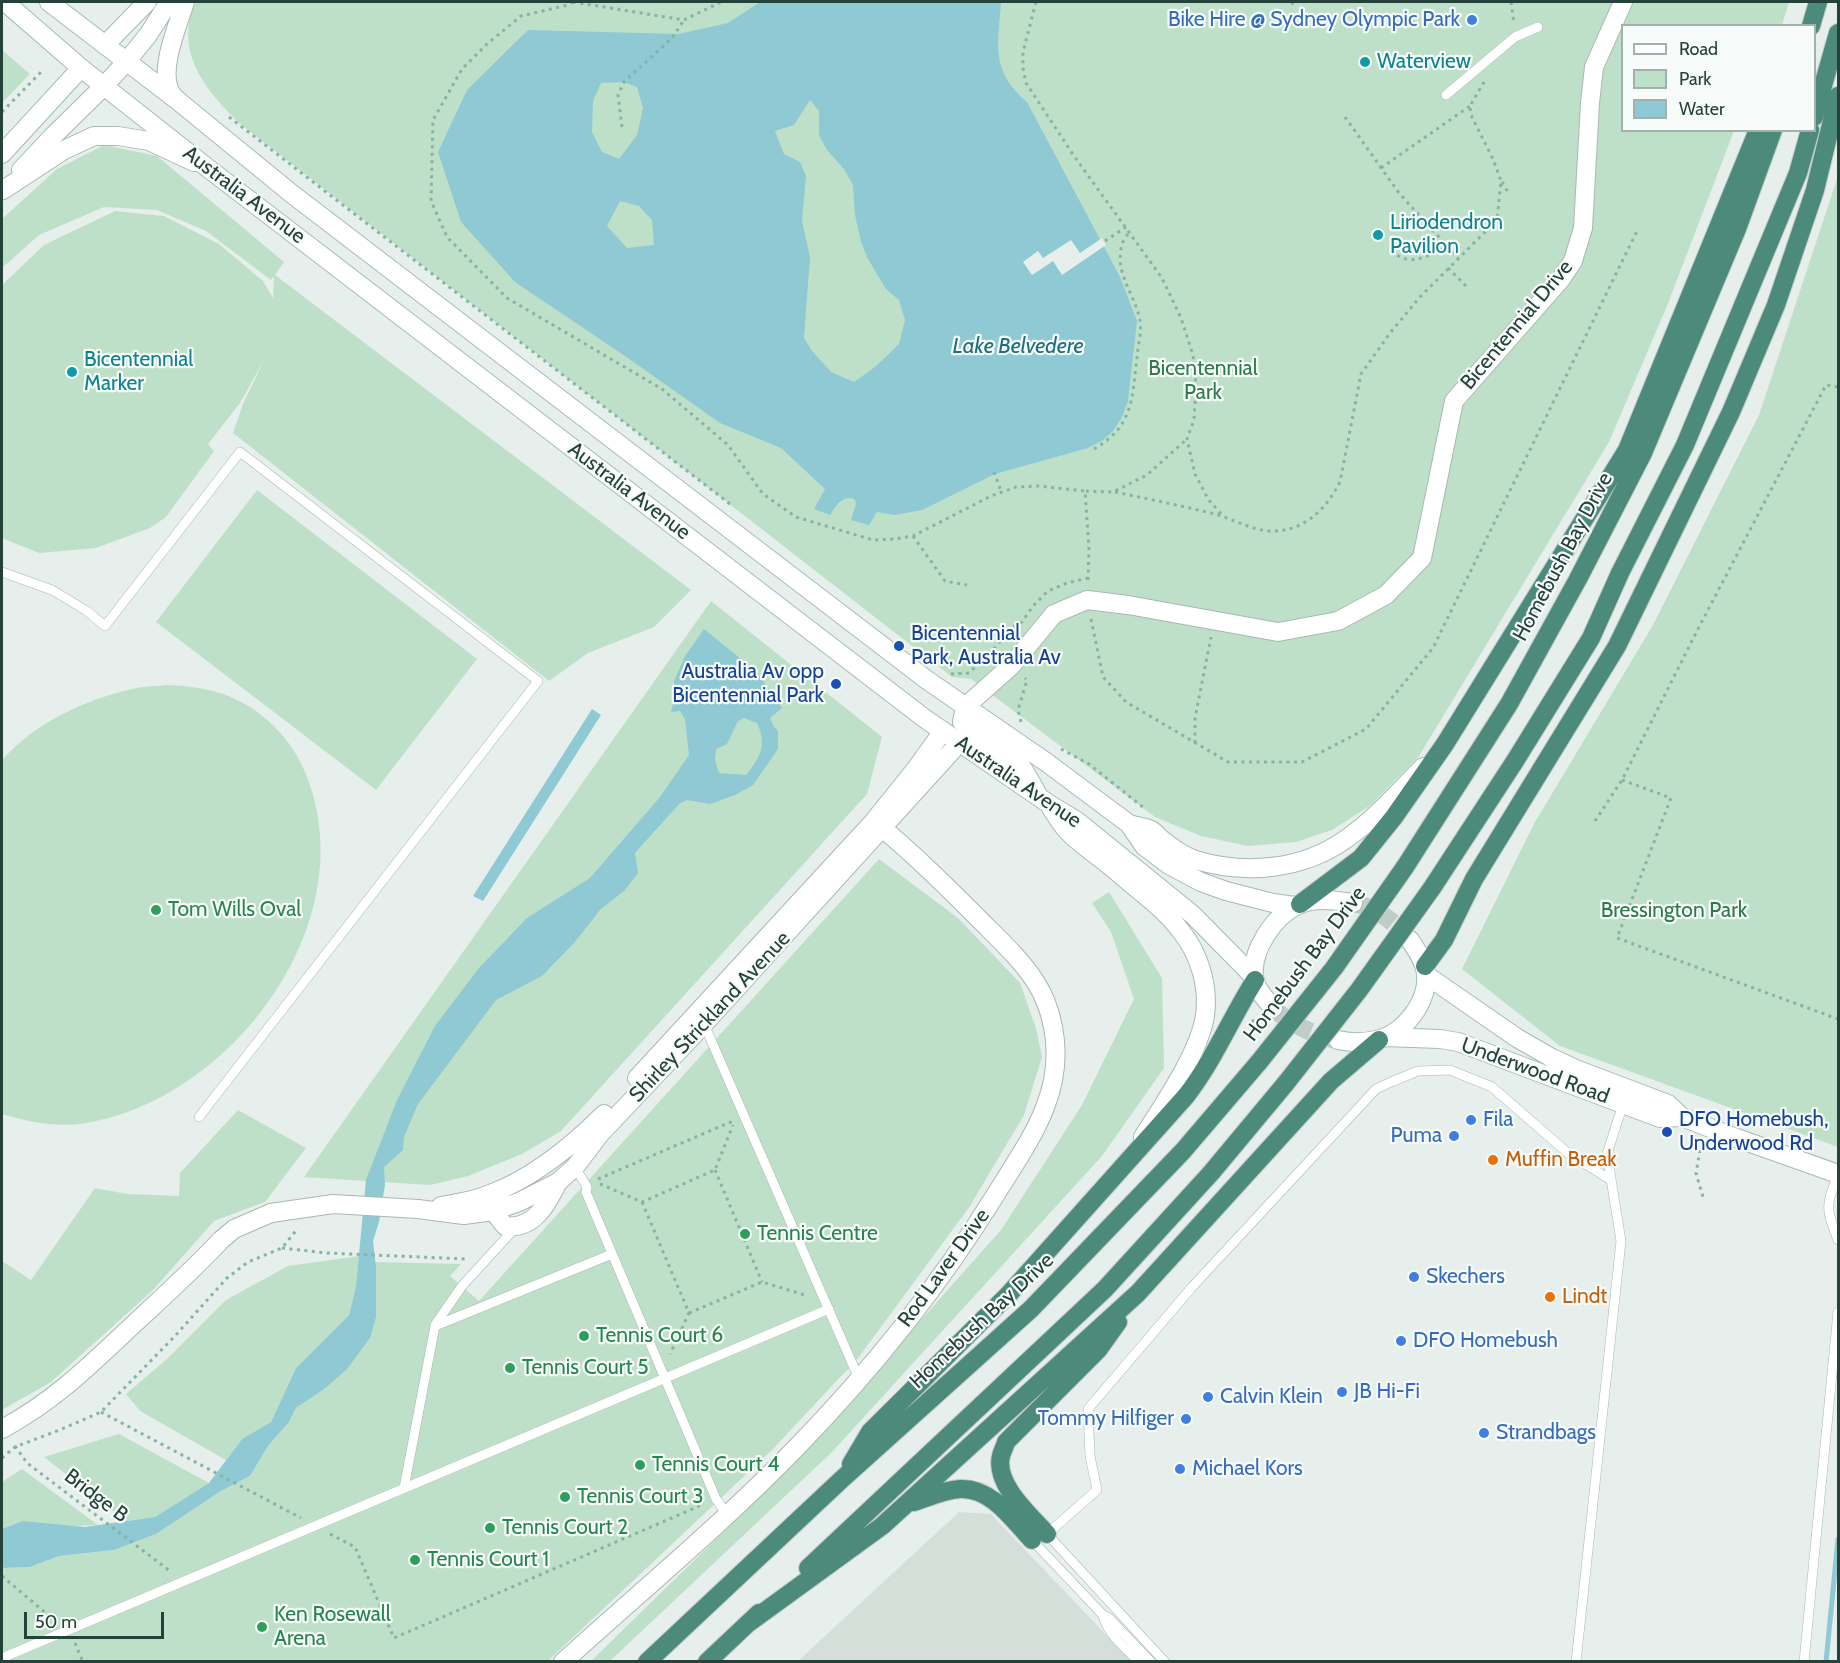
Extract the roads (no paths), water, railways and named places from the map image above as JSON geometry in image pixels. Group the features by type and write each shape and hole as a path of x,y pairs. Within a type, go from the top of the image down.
{"highway":[{"path":"1812,24 1818,2"},
{"path":"1816,114 1839,33"},
{"path":"1425,970 1444,940 1474,879 1617,646 1731,412 1776,305 1815,190 1839,96"},
{"path":"1297,905 1361,858 1394,817 1445,744 1627,450 1757,132"},
{"name":"Homebush Bay Drive","path":"647,1662 841,1480 1039,1302 1183,1151 1259,1062 1334,968 1405,867 1509,704 1578,579 1643,453 1737,229 1772,132"},
{"path":"707,1662 1105,1289 1211,1173 1359,990 1432,888 1515,761 1591,638 1620,573 1685,445 1798,173 1809,132"},
{"path":"841,1480 870,1432 1009,1294 1186,1096 1200,1078 1254,978"},
{"path":"750,1622 906,1506 1138,1293 1331,1080 1382,1039"},
{"path":"1040,1537 1009,1491 1001,1473 1000,1457 1006,1442 1098,1350 1138,1293"},
{"path":"906,1506 941,1493 962,1489 980,1492 1040,1537"}],"main road":[{"name":"Australia Avenue","path":"6,2 81,68 209,169 943,731 1077,821 1193,915 1254,978 1273,1008"},
{"name":"Australia Avenue","path":"49,2 177,100 301,201 908,666 1046,762 1129,824 1144,846 1169,864 1201,882 1273,903 1297,905 1325,900 1353,903"},
{"path":"2,154 81,68 147,2"},
{"path":"2,190 127,61 148,35 169,2"},
{"path":"177,100 169,89 166,74 185,2"},
{"name":"Bicentennial Drive","path":"965,707 1011,666 1054,614 1087,600 1128,605 1278,632 1338,621 1386,595 1422,558 1454,401 1561,279 1573,261 1583,228 1594,67 1623,2"},
{"path":"2,190 64,150 94,136 118,136 149,141 209,169"},
{"path":"965,707 962,722 1022,767 1065,829 1114,868 1180,928 1192,947 1202,974 1206,990 1205,1016 1198,1039 1183,1070 1129,1161"},
{"name":"Shirley Strickland Avenue","path":"2,1429 65,1389 234,1229 271,1213 333,1204 418,1209 461,1203 519,1202 558,1182 704,1024 879,825 943,731"},
{"name":"Shirley Strickland Avenue","path":"492,1203 561,1152 603,1116 960,742"},
{"path":"1129,824 1150,830 1177,852 1214,865 1253,869 1296,862 1320,854 1344,841 1380,811 1445,744"},
{"name":"Rod Laver Drive","path":"562,1662 727,1514 794,1450 859,1379 927,1295 978,1224 1036,1127 1050,1099 1056,1070 1056,1045 1053,1024 1036,983 1023,965 982,922 879,825"},
{"path":"1254,978 1256,959 1264,937 1275,923 1297,905"},
{"path":"1382,1039 1409,1020 1418,1009 1426,990 1425,970 1410,940"},
{"name":"Underwood Road","path":"1425,970 1517,1038 1578,1070 1668,1104 1682,1117 1839,1174"},
{"name":"Underwood Road","path":"1338,1040 1361,1042 1382,1039 1440,1039 1458,1042 1660,1118 1682,1117"},
{"path":"492,1203 505,1226 516,1227 529,1222 547,1205 558,1182"},
{"name":"Shirley Strickland Avenue","path":"2,1415 65,1389"}],"lane":[{"path":"1446,95 1515,37 1538,27"},
{"path":"2,572 52,590 79,606 105,626 240,452 538,681 200,1117"},
{"path":"704,1024 859,1379"},
{"path":"1040,1537 1097,1490 1090,1456 1088,1409 1193,1286 1376,1089 1418,1071 1450,1070 1492,1088 1569,1154 1611,1180"},
{"path":"1576,1662 1621,1240 1607,1154 1623,1104"},
{"path":"574,1167 587,1187 586,1192 716,1499 727,1514"},
{"path":"1839,1174 1828,1203 1830,1219 1839,1240"},
{"path":"404,1488 435,1326 462,1287 516,1227"},
{"path":"435,1326 612,1254"},
{"path":"2,1658 404,1488 827,1305"},
{"path":"1804,1662 1839,1312"},
{"path":"1040,1537 1103,1615 1109,1618 1151,1662"},
{"path":"1040,1537 1165,1662"},
{"path":"1103,1615 1111,1633 1139,1662"}],"water":[{"name":"Lake Belvedere","path":"760,2 1001,2 998,44 1002,68 1015,91 1027,102 1120,277 1137,321 1128,401 1113,431 1103,440 1088,448 995,474 922,510 895,515 877,512 869,525 851,520 856,504 855,500 847,498 840,502 830,515 814,509 825,489 781,448 720,423 515,282 461,222 438,152 467,90 528,30 679,34 728,23","holes":["624,82 637,87 643,108 637,135 619,159 602,152 592,132 593,101 601,83","810,100 819,111 819,135 827,150 844,169 853,185 855,215 861,242 868,259 886,289 899,300 905,320 899,344 875,367 854,382 831,372 812,351 804,338 810,257 802,221 806,176 800,162 784,154 775,131 794,125","620,201 639,206 652,220 654,245 627,248 607,226"]},
{"path":"704,629 757,672 782,708 770,718 778,731 778,749 753,785 735,795 710,804 687,800 679,804 635,853 638,873 625,890 600,910 574,943 542,976 496,1000 418,1104 404,1137 403,1150 384,1167 385,1185 379,1222 373,1241 376,1267 376,1317 370,1338 347,1369 323,1390 296,1408 289,1422 268,1446 250,1476 221,1491 156,1534 114,1550 59,1556 30,1567 2,1568 2,1529 23,1521 85,1527 155,1517 209,1483 242,1439 271,1422 296,1368 349,1315 356,1286 366,1180 397,1100 435,1026 479,968 527,918 590,878 660,797 689,755 685,719 680,711 671,712 675,696 674,681 685,656","holes":["744,718 757,723 762,737 761,750 746,775 719,773 715,760 716,749 727,744 738,721"]},
{"path":"592,709 601,715 483,901 473,896"}],"waterway":[{"path":"1826,1662 1838,1539"}],"tunnel":[{"path":"1353,903 1370,908 1385,917 1410,940"},
{"path":"1273,1008 1303,1028 1336,1040"}],"place":[{"name":"Bike Hire @ Sydney Olympic Park","path":"1472,20"},
{"name":"Waterview","path":"1365,62"},
{"name":"Liriodendron Pavilion","path":"1378,235"},
{"name":"Bicentennial Marker","path":"72,372"},
{"name":"Bicentennial Park, Australia Av","path":"899,646"},
{"name":"Australia Av opp Bicentennial Park","path":"836,684"},
{"name":"Tom Wills Oval","path":"156,910"},
{"name":"Fila","path":"1471,1120"},
{"name":"DFO Homebush, Underwood Rd","path":"1667,1132"},
{"name":"Puma","path":"1454,1136"},
{"name":"Muffin Break","path":"1493,1160"},
{"name":"Tennis Centre","path":"745,1234"},
{"name":"Skechers","path":"1414,1277"},
{"name":"Lindt","path":"1550,1297"},
{"name":"Tennis Court 6","path":"584,1336"},
{"name":"DFO Homebush","path":"1401,1341"},
{"name":"Tennis Court 5","path":"510,1368"},
{"name":"JB Hi-Fi","path":"1342,1392"},
{"name":"Calvin Klein","path":"1208,1397"},
{"name":"Tommy Hilfiger","path":"1186,1419"},
{"name":"Strandbags","path":"1484,1433"},
{"name":"Tennis Court 4","path":"640,1465"},
{"name":"Michael Kors","path":"1180,1469"},
{"name":"Tennis Court 3","path":"565,1497"},
{"name":"Tennis Court 2","path":"490,1528"},
{"name":"Tennis Court 1","path":"415,1560"},
{"name":"Ken Rosewall Arena","path":"262,1627"}],"park label":[{"name":"Bicentennial Park","path":"1203,381"},
{"name":"Bressington Park","path":"1674,911"}]}
